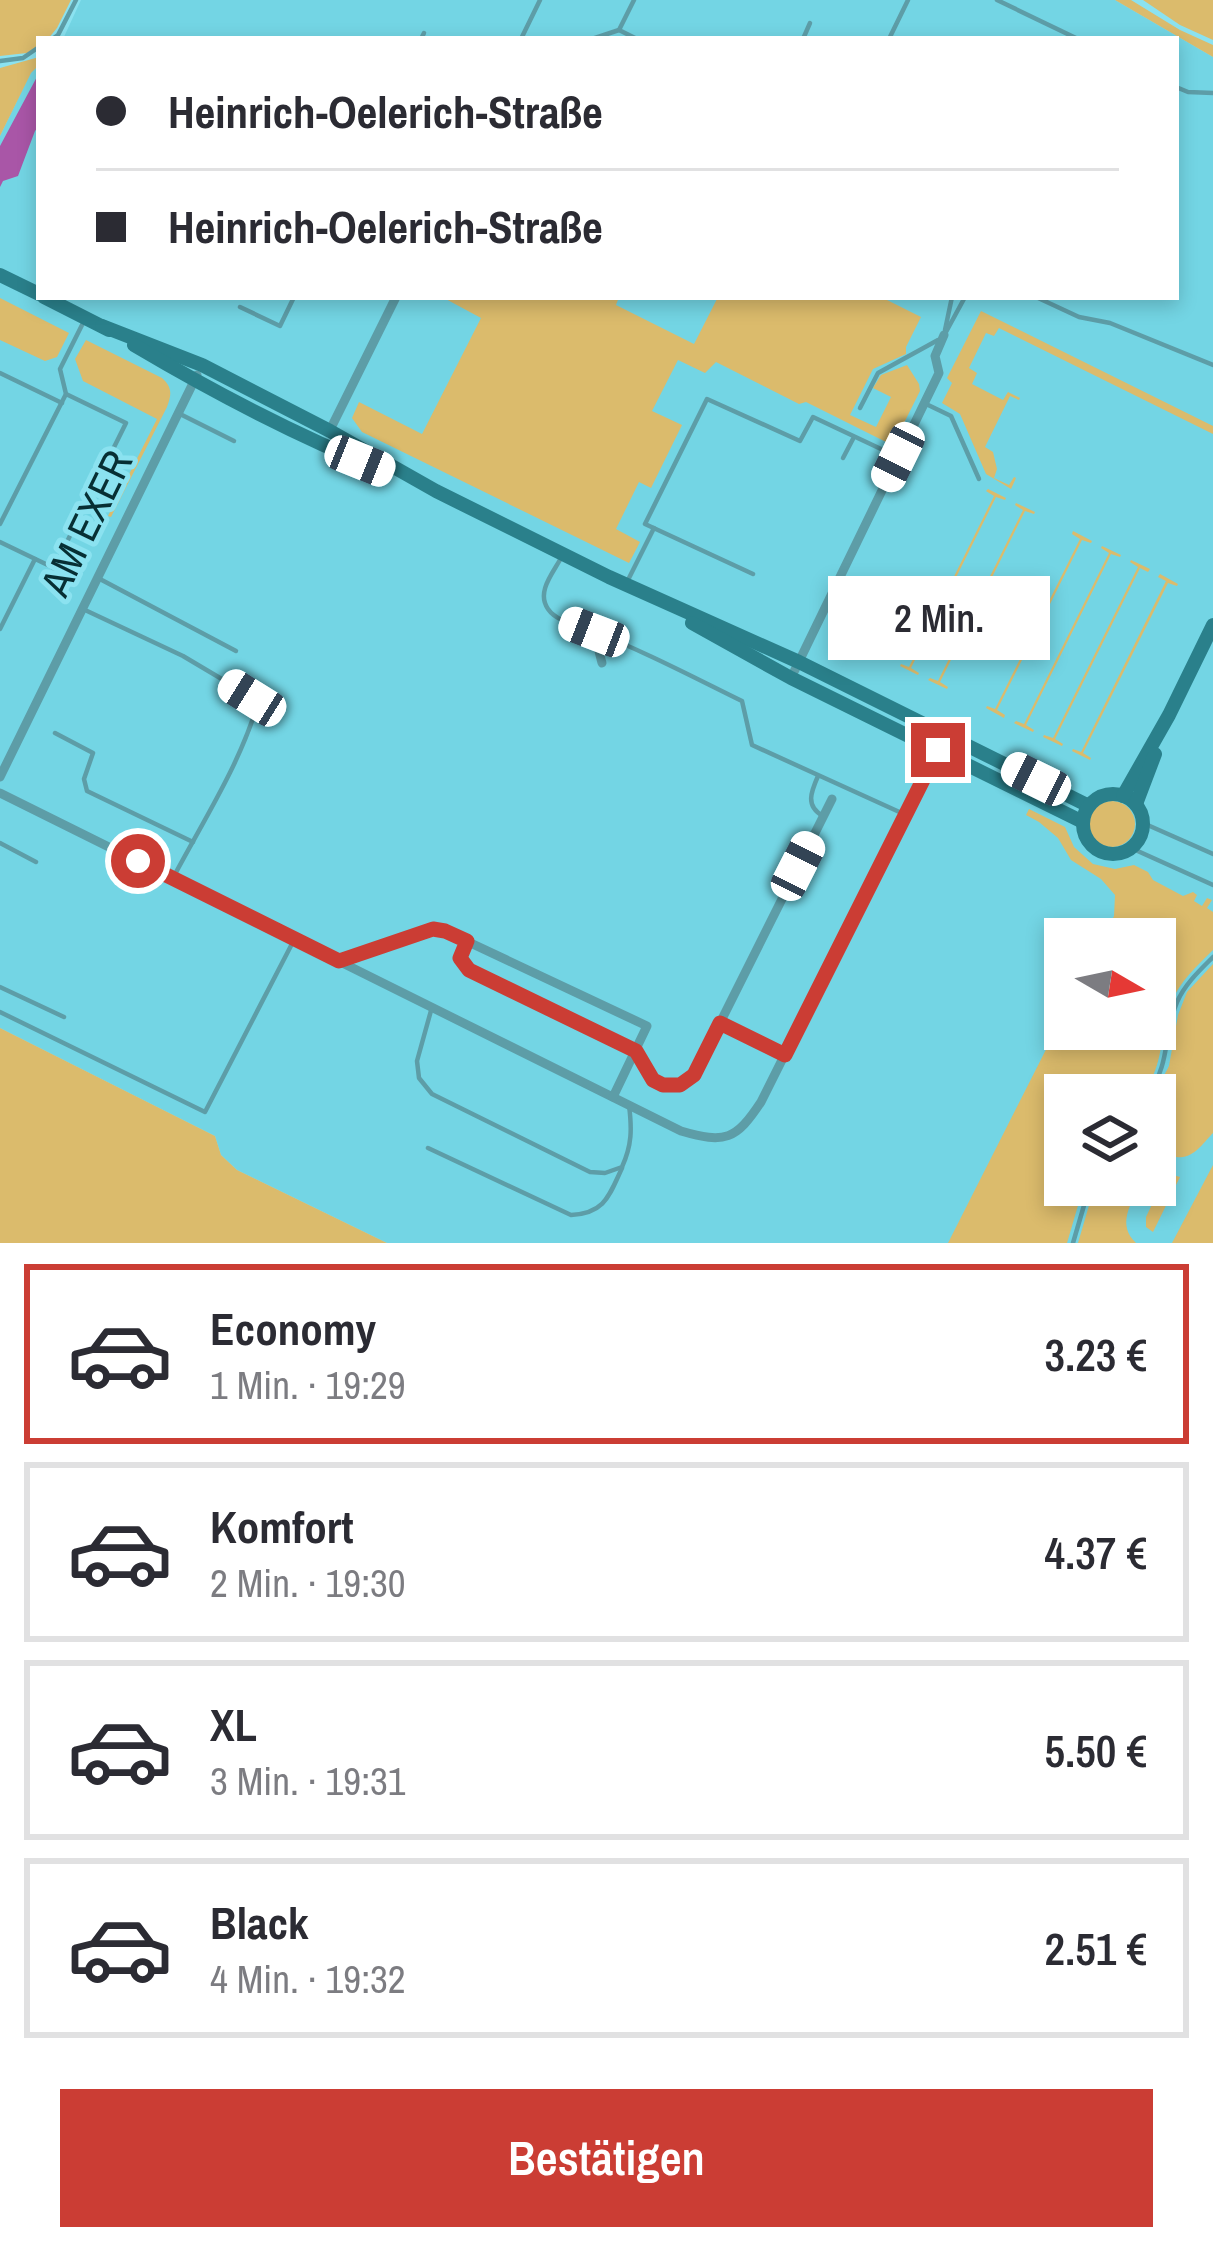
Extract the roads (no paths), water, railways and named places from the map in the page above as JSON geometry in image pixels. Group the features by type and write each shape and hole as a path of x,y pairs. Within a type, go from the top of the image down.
{"street":[{"path":"0,275 36,293"},
{"path":"50,300 322,446 436,491"},
{"path":"322,446 395,300"},
{"path":"102,326 202,365 436,491 625,585 799,662 1089,806"},
{"path":"791,678 939,373 935,356 944,335"},
{"name":"AM EXER","path":"0,776 202,365"},
{"path":"609,577 791,678 1083,822"},
{"path":"1129,800 1213,625"},
{"path":"594,632 602,663"},
{"path":"0,793 681,1132 728,1139 746,1126 785,1055 945,735"},
{"path":"1104,795 1129,800 1143,824 1137,842 1112,854 1094,848 1084,831 1089,806 1104,795"},
{"path":"467,941 460,958 469,970 636,1051 653,1080 680,1085 694,1075 832,799"},
{"path":"339,961 433,929 445,931 647,1026 613,1097"},
{"path":"720,1023 785,1055"}],"lane":[{"path":"56,36 76,0"},
{"path":"522,36 540,0"},
{"path":"619,30 634,0"},
{"path":"890,36 908,0"},
{"path":"997,0 1072,36"},
{"path":"804,36 810,22"},
{"path":"601,36 619,30 631,36"},
{"path":"0,62 23,58 36,49"},
{"path":"1179,88 1213,93"},
{"path":"240,307 280,326 293,300"},
{"path":"944,335 951,300"},
{"path":"860,408 878,373 944,335 962,300"},
{"path":"1042,300 1213,365"},
{"path":"0,524 66,394 60,369 85,317"},
{"path":"0,373 62,403"},
{"path":"53,589 54,568 126,423 66,394"},
{"path":"753,574 645,524 707,399 800,441 812,417 898,457"},
{"path":"924,403 951,416 979,479"},
{"path":"178,413 233,441"},
{"path":"843,458 854,437"},
{"path":"625,585 654,528"},
{"path":"0,542 54,568"},
{"path":"563,554 543,595 545,606 562,620 619,640 742,701 752,745 906,815"},
{"path":"0,629 35,559"},
{"path":"96,578 236,651"},
{"path":"81,608 183,656 252,698 256,706 252,723 173,878"},
{"path":"55,733 93,753 84,779 87,791 193,842"},
{"path":"818,776 811,802 824,816"},
{"path":"1143,824 1213,854"},
{"path":"0,843 36,862"},
{"path":"1131,848 1213,885"},
{"path":"0,1012 205,1112 295,938"},
{"path":"1159,1074 1177,1002 1213,957"},
{"path":"0,987 64,1017"},
{"path":"432,1007 417,1060 419,1078 432,1094 590,1172 622,1167"},
{"path":"428,1148 571,1216 593,1212 608,1198 631,1147 629,1105"},
{"path":"1073,1243 1084,1206"}]}
